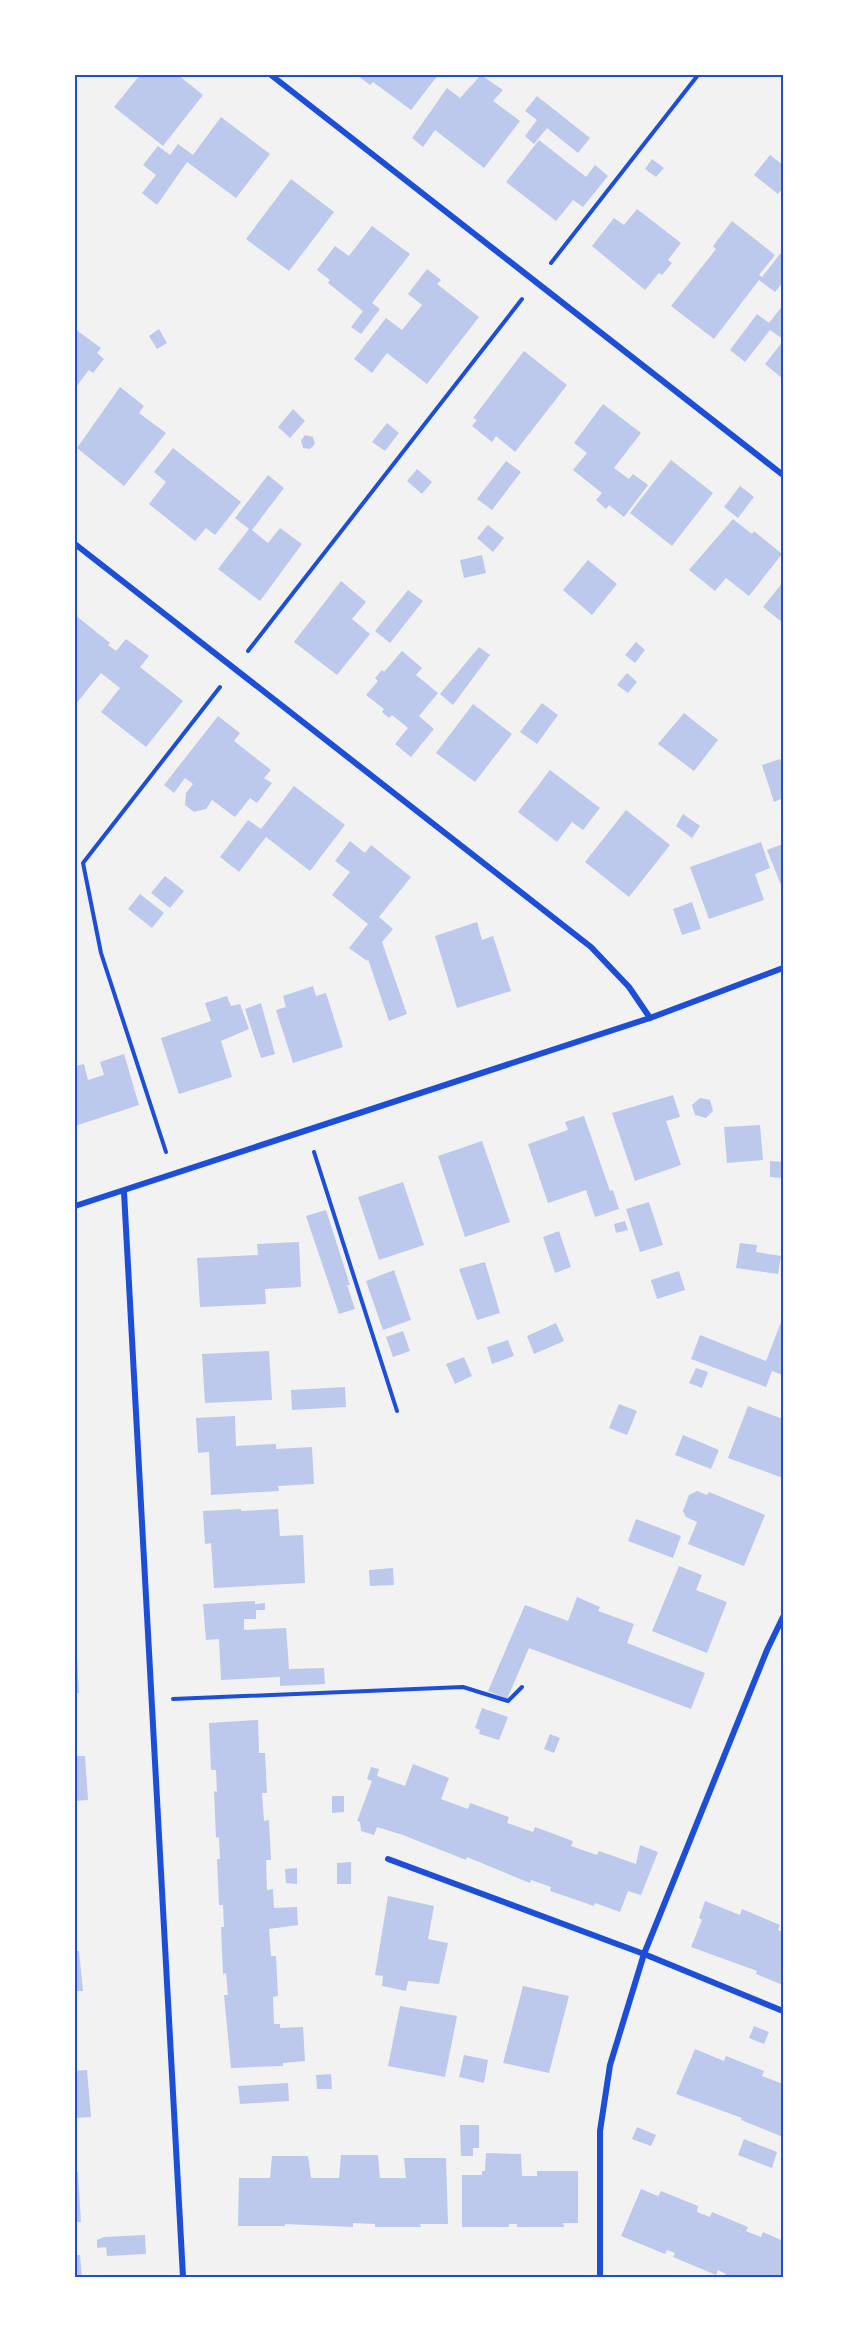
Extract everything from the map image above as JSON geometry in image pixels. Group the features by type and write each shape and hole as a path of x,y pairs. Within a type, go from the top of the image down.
{"street":[{"path":"271,75 783,475"},
{"path":"75,544 591,947 629,987 650,1018"},
{"path":"75,1206 174,1176 650,1018 783,968"},
{"path":"124,1192 183,2277"},
{"path":"600,2277 600,2131 610,2065 644,1954 767,1650 783,1617"},
{"path":"388,1859 644,1954 783,2011"}],"path":[{"path":"174,1176 101,953 83,863 698,75"},
{"path":"307,1131 397,1411"},
{"path":"152,1700 464,1687 508,1701 522,1687"}],"building":[{"path":"140,75 178,75 203,95 163,146 114,107"},
{"path":"357,75 438,75 411,110 373,82 370,85"},
{"path":"481,75 503,90 493,101 520,121 484,168 435,130 423,147 412,138 447,88 460,98"},
{"path":"537,96 590,138 578,153 547,128 534,144 525,136 537,120 525,111"},
{"path":"221,117 270,154 236,198 187,162 157,205 142,193 156,175 143,165 158,146 170,155 178,144 193,155"},
{"path":"539,140 586,177 595,165 608,176 583,207 573,200 556,221 506,182"},
{"path":"770,155 783,165 783,188 778,194 754,175"},
{"path":"652,159 664,168 656,177 645,169"},
{"path":"291,179 334,212 289,271 246,239"},
{"path":"637,209 681,243 668,260 672,263 662,275 659,273 645,290 592,246 614,218 624,225"},
{"path":"732,221 775,255 759,275 762,277 783,250 783,282 775,292 759,280 714,339 671,306 716,249 713,246"},
{"path":"372,226 410,254 372,303 380,309 361,334 351,327 363,311 328,283 330,280 317,270 335,246 349,256"},
{"path":"427,269 441,280 437,284 479,317 427,384 387,353 372,373 354,359 386,318 402,330 422,305 408,294"},
{"path":"783,305 783,339 770,330 745,362 730,350 757,314 769,323"},
{"path":"75,329 101,348 97,353 104,359 93,373 89,370 75,388"},
{"path":"159,329 167,343 157,349 149,336"},
{"path":"783,341 783,379 765,364"},
{"path":"524,351 567,385 515,452 496,436 492,442 472,426 477,420 473,418"},
{"path":"120,387 144,406 139,413 166,433 124,486 77,448"},
{"path":"603,404 641,433 614,468 629,479 633,474 648,485 624,517 609,505 606,509 596,500 602,493 573,470 587,453 574,443"},
{"path":"293,409 305,421 290,438 278,427"},
{"path":"387,423 399,433 385,451 372,442"},
{"path":"305,435 313,437 315,444 310,449 303,448 301,441"},
{"path":"173,448 241,502 215,535 206,528 195,541 149,504 166,482 154,472"},
{"path":"671,460 713,493 672,546 630,513"},
{"path":"506,461 521,472 492,510 477,499"},
{"path":"417,469 432,482 422,494 407,481"},
{"path":"268,475 284,488 252,530 268,543 280,528 302,544 260,601 218,569 249,529 235,518"},
{"path":"740,486 754,497 738,518 724,507"},
{"path":"733,519 752,534 754,531 782,554 749,596 726,578 715,591 689,570"},
{"path":"488,525 504,538 493,552 477,538"},
{"path":"482,555 486,573 464,578 460,560"},
{"path":"588,560 617,584 592,615 563,590"},
{"path":"341,581 366,602 352,619 370,634 337,675 294,642"},
{"path":"783,582 783,623 763,607"},
{"path":"408,590 423,601 390,643 375,631"},
{"path":"75,615 110,643 108,645 116,651 126,639 149,656 140,667 183,701 146,747 101,712 120,688 101,673 75,705"},
{"path":"636,642 645,650 635,663 625,655"},
{"path":"479,647 490,655 453,705 440,694"},
{"path":"402,651 422,668 416,675 438,693 419,716 434,729 411,757 395,744 408,728 392,715 389,718 382,712 384,709 366,695 378,681 375,678 382,670 384,672"},
{"path":"627,673 637,682 628,693 617,685"},
{"path":"542,703 558,715 537,744 520,732"},
{"path":"473,704 512,734 475,782 436,753"},
{"path":"684,713 718,740 694,771 658,744"},
{"path":"218,716 240,733 234,741 271,770 264,778 272,783 257,803 250,798 235,817 212,800 206,809 194,812 185,805 186,793 193,784 185,778 174,793 164,785"},
{"path":"780,759 783,768 783,798 774,802 762,765"},
{"path":"550,770 600,808 583,830 572,822 557,842 518,812"},
{"path":"294,786 345,825 310,871 266,837 239,872 220,857 248,820 261,829"},
{"path":"626,810 670,845 629,897 585,862"},
{"path":"683,814 700,826 692,838 676,826"},
{"path":"350,841 365,853 371,845 411,877 379,917 393,929 382,942 407,1014 389,1021 368,959 367,961 349,948 368,924 332,895 350,872 335,861"},
{"path":"761,842 770,868 755,874 764,900 709,919 690,867"},
{"path":"783,844 783,890 767,850"},
{"path":"165,876 184,891 170,908 151,893"},
{"path":"140,894 164,913 152,928 128,909"},
{"path":"692,902 701,929 682,935 673,909"},
{"path":"477,922 482,940 493,936 511,991 457,1008 435,936"},
{"path":"313,986 316,996 326,993 343,1047 293,1063 276,1010 286,1007 283,996"},
{"path":"227,996 231,1006 240,1004 249,1029 221,1041 232,1077 179,1094 161,1038 211,1021 205,1003"},
{"path":"261,1003 275,1054 261,1058 245,1009"},
{"path":"124,1054 139,1105 75,1126 75,1066 84,1064 88,1080 104,1075 100,1062"},
{"path":"673,1095 680,1117 666,1121 681,1165 635,1181 612,1113"},
{"path":"700,1098 710,1100 713,1111 706,1118 695,1115 692,1105"},
{"path":"584,1116 610,1191 613,1190 619,1209 595,1217 586,1190 548,1203 528,1144 568,1130 565,1122"},
{"path":"760,1125 763,1160 727,1163 724,1127"},
{"path":"482,1141 510,1222 465,1237 438,1156"},
{"path":"770,1161 783,1162 783,1178 770,1177"},
{"path":"403,1182 424,1245 379,1260 358,1197"},
{"path":"649,1202 663,1245 640,1252 626,1209"},
{"path":"326,1210 350,1285 347,1285 355,1309 339,1314 306,1216"},
{"path":"625,1221 628,1230 616,1233 614,1224"},
{"path":"559,1231 571,1267 555,1273 543,1237"},
{"path":"299,1242 301,1287 265,1289 266,1304 200,1307 197,1258 258,1255 257,1244"},
{"path":"740,1243 757,1245 756,1252 781,1256 778,1274 736,1268"},
{"path":"485,1262 500,1313 477,1320 459,1269"},
{"path":"394,1270 411,1320 383,1330 366,1281"},
{"path":"679,1271 685,1290 657,1299 651,1280"},
{"path":"783,1317 783,1375 772,1371 766,1387 691,1359 700,1335 766,1361"},
{"path":"556,1323 564,1341 534,1354 527,1336"},
{"path":"403,1331 410,1351 393,1357 386,1337"},
{"path":"508,1340 514,1356 492,1364 487,1347"},
{"path":"269,1351 272,1400 205,1403 202,1354"},
{"path":"464,1357 472,1376 455,1384 446,1364"},
{"path":"696,1368 708,1372 702,1388 689,1383"},
{"path":"345,1387 346,1407 292,1410 291,1390"},
{"path":"619,1404 637,1411 627,1435 609,1428"},
{"path":"748,1406 783,1419 783,1478 728,1458"},
{"path":"235,1416 236,1446 276,1444 276,1449 312,1447 314,1484 278,1486 279,1491 211,1495 209,1452 198,1453 196,1418"},
{"path":"683,1435 719,1450 711,1469 675,1455"},
{"path":"697,1491 707,1495 709,1492 765,1515 744,1566 688,1544 697,1522 686,1517 683,1511 689,1495"},
{"path":"241,1509 241,1511 278,1509 280,1536 303,1535 305,1583 214,1588 211,1543 205,1544 203,1511"},
{"path":"636,1519 681,1536 673,1558 628,1541"},
{"path":"679,1566 702,1575 696,1590 727,1602 707,1653 652,1631"},
{"path":"393,1568 394,1585 370,1586 369,1570"},
{"path":"577,1597 600,1607 598,1611 634,1624 627,1643 705,1673 691,1709 529,1648 507,1699 488,1691 525,1605 568,1621"},
{"path":"255,1601 255,1604 265,1603 265,1610 256,1610 256,1619 244,1619 244,1630 286,1628 289,1669 324,1668 325,1684 280,1686 280,1677 221,1680 219,1639 206,1640 203,1604"},
{"path":"77,1654 79,1693 75,1693 75,1655"},
{"path":"482,1708 508,1717 499,1740 479,1734 480,1730 475,1728"},
{"path":"258,1720 259,1753 265,1753 267,1793 262,1793 264,1821 269,1820 271,1860 266,1860 267,1890 273,1889 274,1908 297,1907 298,1925 269,1929 271,1956 276,1956 278,1996 273,1997 274,2024 280,2024 280,2028 303,2027 305,2061 283,2063 283,2066 231,2068 224,1995 228,1995 226,1973 223,1974 221,1927 224,1927 223,1905 219,1905 217,1859 220,1859 219,1837 216,1838 214,1791 217,1792 216,1770 211,1770 209,1723"},
{"path":"550,1734 560,1738 554,1753 544,1749"},
{"path":"75,1756 85,1756 88,1800 75,1801"},
{"path":"413,1764 449,1778 441,1799 468,1809 470,1803 509,1817 507,1823 533,1832 535,1827 573,1841 571,1846 597,1855 599,1851 636,1864 640,1845 658,1852 641,1895 628,1891 620,1912 550,1891 551,1887 531,1880 530,1883 467,1857 466,1860 403,1835 377,1827 374,1835 361,1831 360,1822 357,1821 372,1781 367,1779 371,1767 379,1769 377,1776 405,1786"},
{"path":"332,1796 344,1796 344,1812 332,1813"},
{"path":"351,1862 351,1884 337,1884 337,1863"},
{"path":"297,1868 297,1884 286,1883 285,1869"},
{"path":"388,1896 434,1906 428,1939 448,1943 439,1984 408,1981 406,1991 382,1986 383,1976 375,1975"},
{"path":"705,1901 740,1915 742,1909 780,1925 778,1930 783,1932 783,1985 756,1974 757,1971 691,1947 702,1920 699,1918"},
{"path":"75,1951 79,1951 83,1991 75,1991"},
{"path":"523,1986 569,1996 549,2073 503,2063"},
{"path":"400,2006 457,2016 445,2077 388,2066"},
{"path":"754,2026 769,2032 764,2044 749,2038"},
{"path":"695,2049 724,2061 726,2056 764,2071 762,2076 783,2084 783,2137 741,2120 742,2118 676,2094"},
{"path":"464,2055 488,2060 484,2083 459,2077"},
{"path":"87,2070 91,2117 75,2118 75,2071"},
{"path":"331,2074 332,2089 317,2089 316,2075"},
{"path":"288,2083 289,2101 240,2104 238,2086"},
{"path":"460,2125 479,2125 479,2148 473,2148 473,2156 461,2156"},
{"path":"637,2127 656,2135 651,2146 632,2139"},
{"path":"744,2139 777,2152 772,2168 738,2155"},
{"path":"486,2153 521,2154 522,2176 537,2176 537,2171 578,2171 578,2223 563,2223 564,2227 517,2227 517,2224 509,2224 509,2227 462,2227 462,2175 482,2175 482,2171 485,2171"},
{"path":"341,2155 378,2155 380,2178 406,2178 404,2158 446,2158 448,2224 420,2224 421,2227 375,2227 375,2224 353,2223 353,2227 285,2224 285,2226 238,2226 239,2178 270,2178 272,2156 308,2156 311,2178 339,2178"},
{"path":"78,2172 81,2222 75,2222 75,2173"},
{"path":"641,2189 658,2196 661,2191 698,2206 697,2212 710,2217 712,2212 748,2227 746,2231 761,2237 763,2232 783,2241 783,2277 724,2277 726,2274 718,2270 716,2275 673,2257 675,2253 667,2250 665,2254 621,2236"},
{"path":"145,2235 146,2254 107,2256 106,2247 97,2248 97,2240 104,2237"},
{"path":"75,2255 80,2255 82,2277 75,2277"}]}
